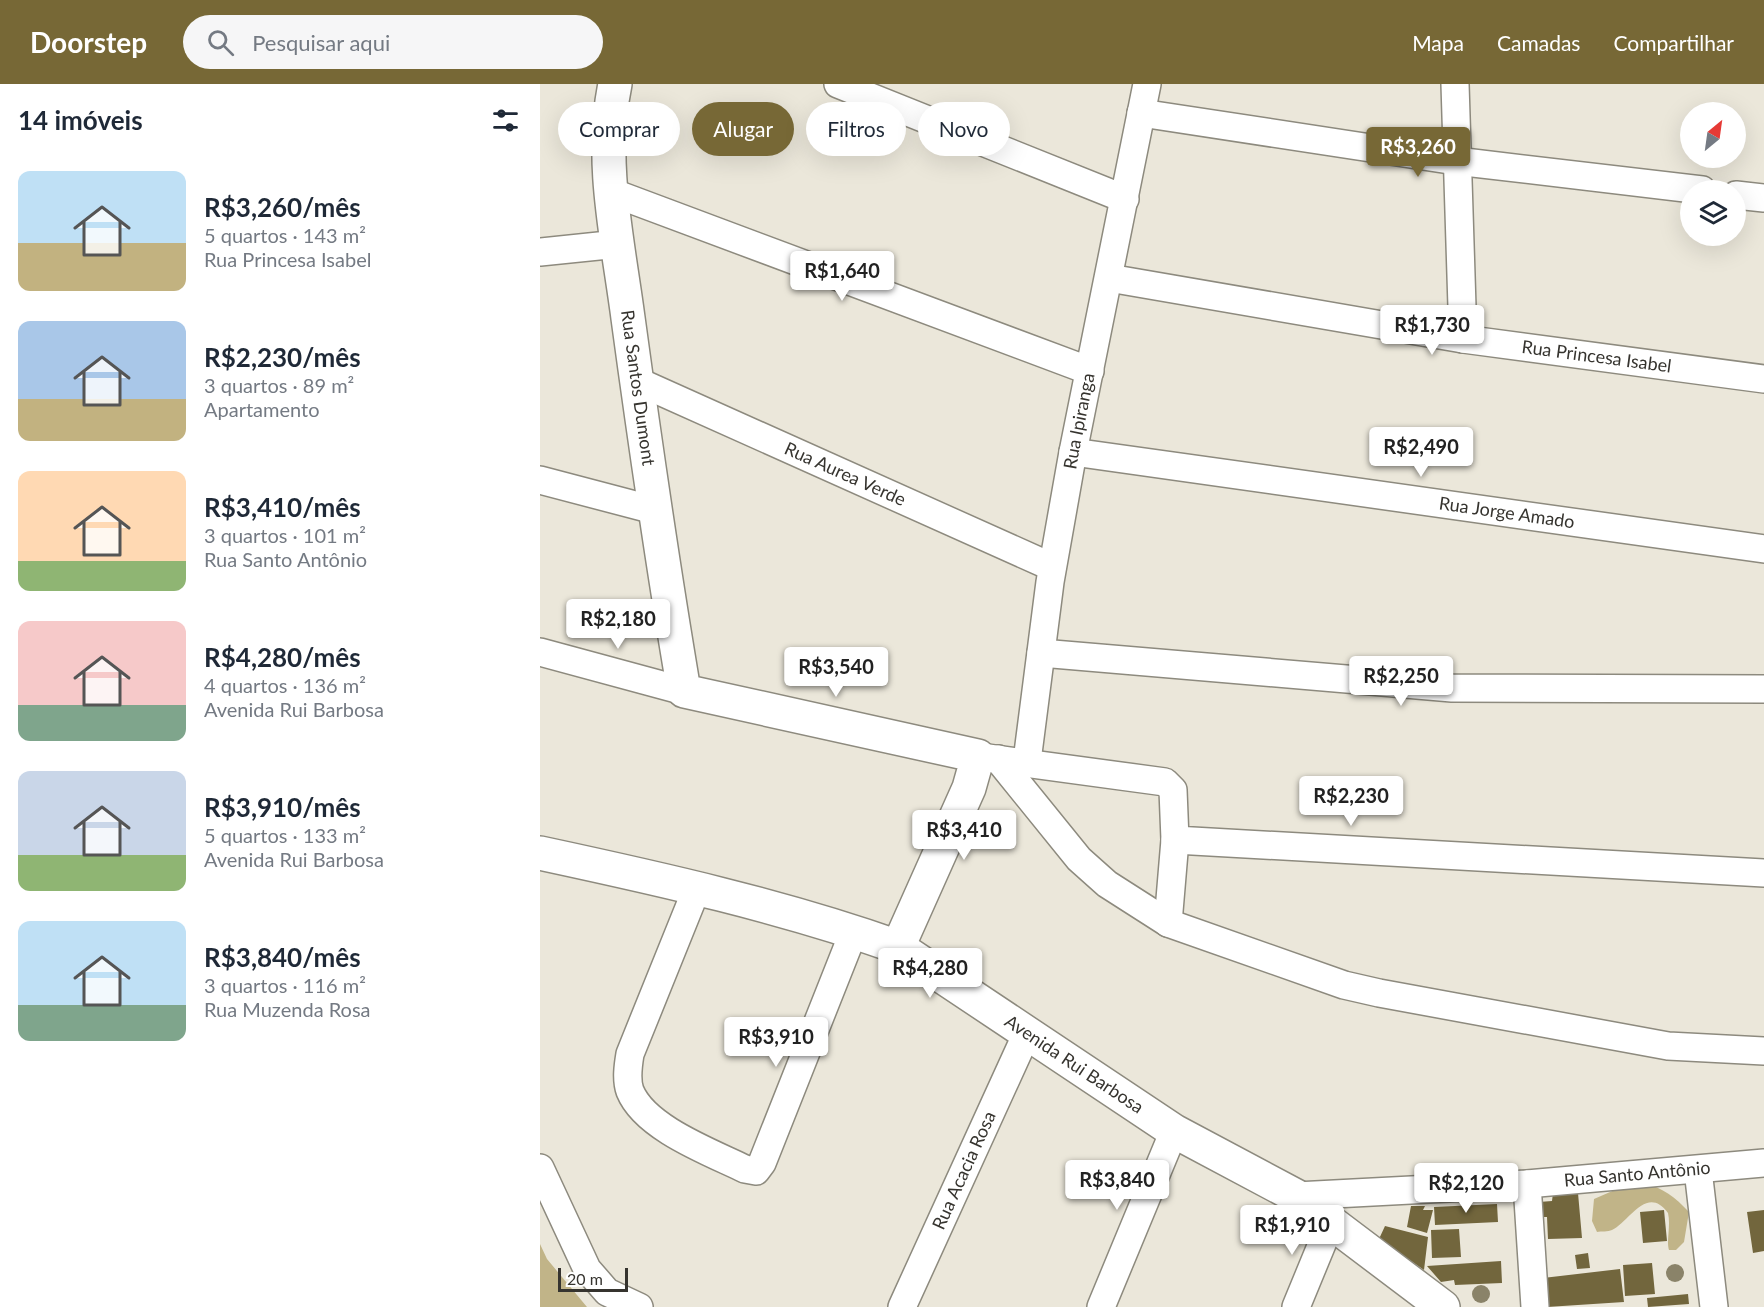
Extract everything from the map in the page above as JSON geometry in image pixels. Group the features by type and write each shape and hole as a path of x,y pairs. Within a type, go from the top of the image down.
{"street":[{"name":"Rua Santos Dumont","path":"615,84 608,130 611,192 654,510 684,690"},
{"path":"838,84 1125,199"},
{"name":"Rua Ipiranga","path":"1027,761 1052,567 1147,84"},
{"path":"1455,84 1463,339"},
{"path":"1141,113 1456,161 1680,187"},
{"path":"611,192 1090,370"},
{"path":"1746,196 1764,198"},
{"path":"540,252 618,244"},
{"name":"Rua Princesa Isabel","path":"1109,278 1463,339 1764,379"},
{"name":"Rua Aurea Verde","path":"637,381 1052,567"},
{"name":"Rua Jorge Amado","path":"1073,452 1764,549"},
{"path":"540,480 654,510"},
{"path":"540,652 684,690 988,758 1027,761 1165,782 1173,790 1175,840 1168,923"},
{"path":"1041,653 1452,688 1764,689"},
{"path":"988,758 1079,859 1107,884 1168,923 1334,981 1378,993 1668,1046 1764,1051"},
{"path":"898,947 969,788 988,758"},
{"path":"1175,840 1764,873"},
{"name":"Avenida Rui Barbosa","path":"540,852 697,888 854,931 898,947 1174,1131 1296,1196 1443,1307"},
{"path":"697,888 630,1054 628,1082 634,1097 668,1131 744,1169 756,1171 762,1163 854,931"},
{"name":"Rua Acacia Rosa","path":"902,1307 1027,1033"},
{"path":"1101,1307 1174,1131"},
{"name":"Rua Santo Antônio","path":"1296,1196 1527,1184 1764,1164"},
{"path":"540,1168 588,1269 607,1292 639,1307"},
{"path":"1698,1170 1714,1307"},
{"path":"1527,1184 1535,1307"},
{"path":"1296,1307 1331,1222"}],"shaded area":[{"path":"1644,1183 1668,1194 1689,1212 1684,1242 1676,1250 1669,1250 1668,1213 1653,1202 1638,1208 1612,1230 1597,1232 1592,1221 1594,1199 1617,1189"},
{"path":"540,1244 547,1259 587,1307 540,1307"}],"building":[{"path":"1553,1193 1578,1193 1582,1238 1548,1239 1547,1217 1541,1217 1539,1202 1552,1201"},
{"path":"1497,1204 1498,1222 1435,1225 1434,1207"},
{"path":"1411,1206 1425,1206 1423,1210 1433,1210 1427,1233 1407,1227"},
{"path":"1664,1210 1667,1241 1643,1243 1640,1212"},
{"path":"1764,1210 1764,1251 1753,1253 1747,1212"},
{"path":"1385,1226 1428,1237 1424,1270 1379,1239"},
{"path":"1459,1229 1461,1257 1432,1258 1431,1230"},
{"path":"1588,1253 1590,1268 1577,1269 1575,1255"},
{"path":"1501,1261 1502,1283 1455,1285 1454,1280 1441,1282 1427,1266"},
{"path":"1652,1263 1655,1294 1625,1296 1623,1265"},
{"path":"1620,1269 1624,1302 1547,1307 1543,1278"},
{"path":"1688,1294 1689,1304 1648,1307 1647,1298"}]}
